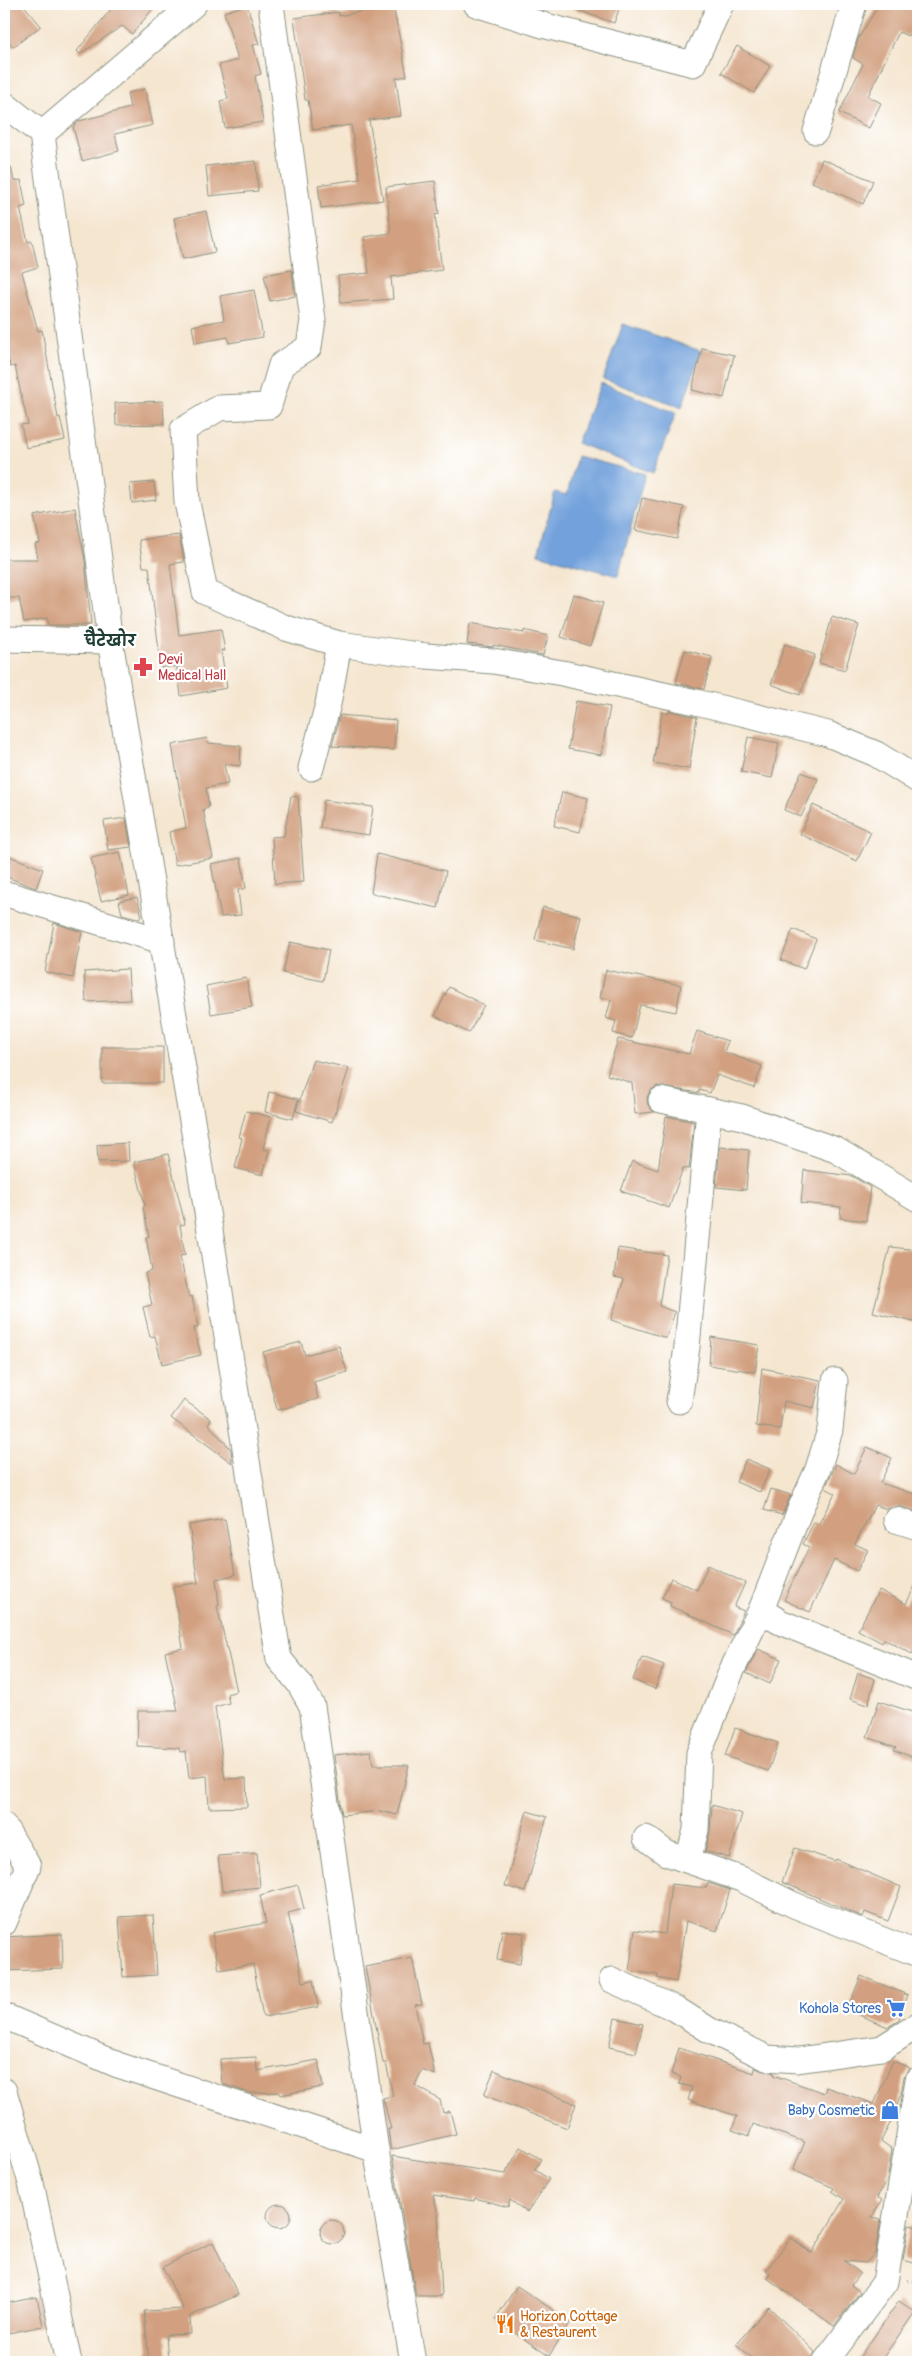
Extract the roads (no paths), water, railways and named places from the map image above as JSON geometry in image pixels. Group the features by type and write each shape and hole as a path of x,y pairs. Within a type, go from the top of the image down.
{"street":[{"path":"42,134 194,4"},
{"path":"272,4 313,320 309,347 281,365 269,406 219,408 183,430 187,502 205,592 286,628 339,644 426,656 493,661 562,673 696,702 828,734 876,754 918,780"},
{"path":"476,4 546,26 693,64 721,4"},
{"path":"816,131 854,4"},
{"path":"4,104 42,134 110,641 162,941 279,1658 299,1683 312,1706 376,2150 413,2362"},
{"path":"4,639 110,641"},
{"path":"311,768 328,704 339,644"},
{"path":"4,896 10,895 162,941"},
{"path":"661,1100 742,1117 836,1150 918,1200"},
{"path":"679,1401 687,1347 709,1110"},
{"path":"688,1860 696,1830 699,1753 731,1672 762,1610 801,1507 818,1469 830,1430 835,1381"},
{"path":"762,1610 780,1622 918,1678"},
{"path":"4,1826 28,1866 4,1923"},
{"path":"646,1838 666,1853 741,1879 794,1905 918,1954"},
{"path":"612,1980 676,2008 709,2030 767,2058 798,2060 882,2048 918,2025"},
{"path":"4,2016 118,2065 376,2150"},
{"path":"825,2362 885,2282 918,2080"},
{"path":"4,2091 31,2183 70,2362"}],"water":[{"path":"623,324 701,351 682,407 603,379"},
{"path":"601,383 676,413 653,473 577,443"},
{"path":"577,456 645,474 618,576 538,554 555,492 567,495"}],"place":[{"name":"Devi Medical Hall","path":"143,667"},
{"name":"Kohola Stores","path":"896,2008"},
{"name":"Baby Cosmetic","path":"890,2110"},
{"name":"Horizon Cottage & Restaurent","path":"505,2324"}],"district":[{"name":"घैटेखोर","path":"110,641"}]}
